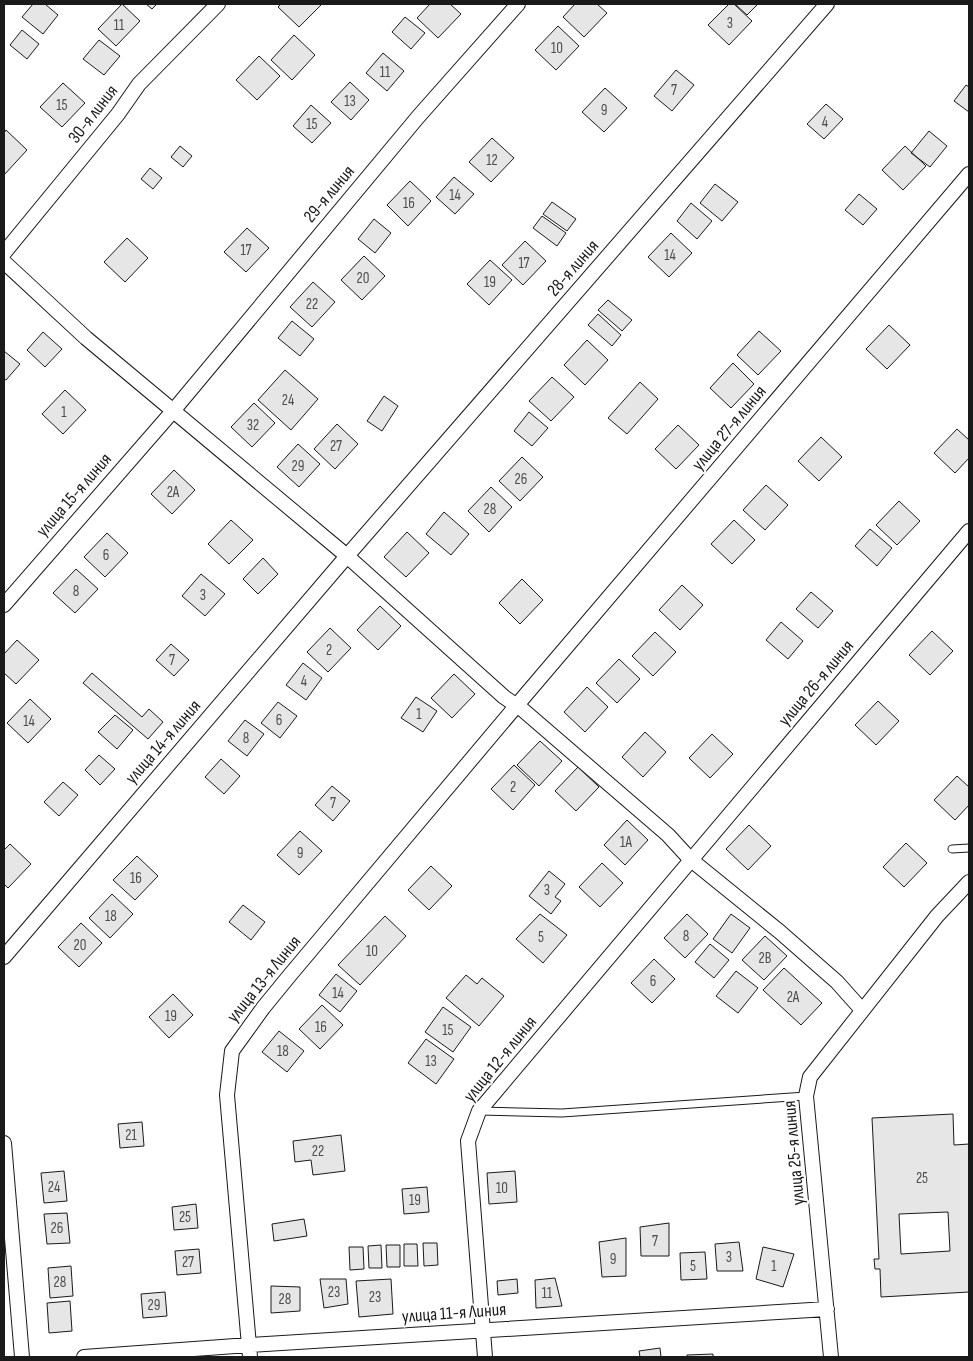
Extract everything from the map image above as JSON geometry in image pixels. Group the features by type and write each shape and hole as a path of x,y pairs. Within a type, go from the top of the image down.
{"street":[{"name":"30-я линия","path":"4,253 118,114 139,84 218,4"},
{"name":"29-я линия","path":"173,411 412,124 518,4"},
{"name":"28-я линия","path":"348,556 827,4"},
{"name":"улица 27-я линия","path":"517,705 969,174"},
{"path":"4,262 86,338 348,556 504,697 517,705 668,835 690,859 780,932 836,982 862,1010"},
{"name":"улица 15-я линия","path":"4,604 173,411"},
{"name":"улица 26-я линия","path":"690,859 969,531"},
{"name":"улица 14-я линия","path":"5,954 348,556"},
{"name":"улица 13-я Линия","path":"249,1351 227,1095 232,1051 290,974 517,705"},
{"name":"улица 12-я линия","path":"485,1357 468,1141 479,1112 690,859"},
{"name":"улица 25-я линия","path":"831,1357 806,1096 810,1077 937,916 969,882"},
{"path":"4,1142 22,1357"},
{"name":"улица 11-я Линия","path":"84,1357 249,1351 482,1330 827,1309"}],"lane":[{"path":"952,849 969,848"},
{"path":"479,1112 562,1114 806,1096"}],"building":[{"path":"33,4 45,4 58,15 43,34 22,17"},
{"path":"122,4 140,21 116,46 98,29"},
{"path":"146,4 157,4 152,9"},
{"path":"281,4 322,4 299,27 278,7"},
{"path":"430,4 450,4 461,14 438,38 417,18"},
{"path":"575,4 597,4 607,13 584,37 563,17"},
{"path":"729,4 734,4 752,21 729,45 708,25"},
{"path":"735,4 758,4 747,15"},
{"path":"405,17 425,33 411,49 392,32"},
{"path":"558,26 579,46 556,70 535,50"},
{"path":"22,30 39,44 27,59 10,45"},
{"path":"294,35 315,55 292,80 271,60"},
{"path":"99,40 120,56 104,75 83,59"},
{"path":"383,53 404,71 387,91 366,73"},
{"path":"259,56 280,76 257,100 236,80"},
{"path":"676,70 694,85 672,111 654,96"},
{"path":"350,82 369,100 351,120 331,102"},
{"path":"63,83 85,103 62,127 40,107"},
{"path":"966,85 969,87 969,112 954,101"},
{"path":"605,88 627,108 604,132 582,112"},
{"path":"826,104 843,119 824,139 807,124"},
{"path":"311,105 331,123 312,143 293,126"},
{"path":"6,130 27,150 4,175 4,133"},
{"path":"929,131 947,146 930,167 911,153"},
{"path":"492,138 514,158 491,182 469,162"},
{"path":"180,146 192,156 183,167 171,157"},
{"path":"905,146 926,166 903,190 882,170"},
{"path":"150,168 162,178 153,189 141,179"},
{"path":"454,177 474,194 455,214 436,197"},
{"path":"410,181 431,201 408,226 387,205"},
{"path":"715,184 738,202 722,221 700,203"},
{"path":"859,194 877,209 863,225 845,210"},
{"path":"552,202 576,219 567,231 543,214"},
{"path":"691,203 712,221 697,239 677,221"},
{"path":"542,216 566,233 557,246 533,228"},
{"path":"374,219 391,233 375,253 358,239"},
{"path":"247,228 269,248 246,272 224,252"},
{"path":"671,233 692,253 669,277 648,257"},
{"path":"127,238 148,258 125,282 104,262"},
{"path":"525,241 546,261 523,285 502,265"},
{"path":"364,256 385,276 362,300 341,280"},
{"path":"490,260 512,280 489,305 467,284"},
{"path":"313,282 335,302 312,327 290,307"},
{"path":"608,300 632,320 622,331 598,310"},
{"path":"598,314 621,335 612,346 588,325"},
{"path":"292,321 314,339 300,356 278,338"},
{"path":"889,325 910,345 887,369 866,349"},
{"path":"759,331 781,351 758,375 737,355"},
{"path":"43,332 62,349 45,367 27,350"},
{"path":"587,340 608,360 585,385 564,365"},
{"path":"4,351 20,364 6,380 4,379"},
{"path":"733,363 754,384 731,408 710,388"},
{"path":"285,370 318,399 291,430 258,400"},
{"path":"552,377 574,397 551,421 529,401"},
{"path":"640,382 658,399 627,434 608,418"},
{"path":"65,390 86,410 63,434 42,414"},
{"path":"384,396 398,406 382,431 367,421"},
{"path":"254,403 275,423 252,447 231,427"},
{"path":"529,412 548,428 532,446 514,431"},
{"path":"337,424 358,444 335,469 314,449"},
{"path":"678,425 699,445 676,469 655,449"},
{"path":"957,429 969,440 969,458 955,473 934,453"},
{"path":"821,437 842,457 819,481 798,461"},
{"path":"298,444 320,464 299,487 277,467"},
{"path":"522,457 543,477 520,501 499,481"},
{"path":"174,470 195,490 172,514 151,494"},
{"path":"766,485 788,505 765,530 743,510"},
{"path":"491,487 512,507 489,532 468,511"},
{"path":"899,501 920,521 897,545 876,525"},
{"path":"444,512 469,534 451,555 426,534"},
{"path":"231,520 253,540 229,564 208,544"},
{"path":"734,520 755,540 732,564 711,544"},
{"path":"870,529 892,548 877,566 855,546"},
{"path":"407,532 429,553 406,577 384,557"},
{"path":"107,533 128,553 105,577 84,557"},
{"path":"263,558 278,574 258,594 243,579"},
{"path":"76,569 98,589 75,613 53,593"},
{"path":"201,574 225,594 205,616 182,596"},
{"path":"522,579 543,600 520,624 499,603"},
{"path":"682,585 703,605 680,630 659,610"},
{"path":"811,592 833,611 818,628 796,609"},
{"path":"380,606 401,626 378,650 357,630"},
{"path":"781,622 803,641 788,659 766,640"},
{"path":"330,628 351,648 328,672 307,652"},
{"path":"932,631 953,651 930,675 909,655"},
{"path":"655,632 676,652 653,676 632,656"},
{"path":"17,640 39,660 16,684 4,673 4,654"},
{"path":"171,644 189,660 174,676 156,660"},
{"path":"619,659 640,679 617,703 596,683"},
{"path":"303,663 322,678 306,700 286,685"},
{"path":"92,673 142,717 149,709 163,722 148,739 83,683"},
{"path":"454,674 475,694 452,718 431,698"},
{"path":"587,687 608,707 585,732 564,712"},
{"path":"416,697 437,711 423,732 401,718"},
{"path":"30,699 51,719 28,743 7,723"},
{"path":"878,701 899,721 876,745 855,725"},
{"path":"278,702 297,716 280,738 261,723"},
{"path":"115,715 133,730 117,749 98,732"},
{"path":"245,720 264,734 247,756 228,741"},
{"path":"645,732 666,752 643,777 622,757"},
{"path":"712,734 733,754 710,778 689,758"},
{"path":"540,741 562,761 539,786 517,765"},
{"path":"99,755 115,769 100,785 85,770"},
{"path":"221,759 240,776 224,794 205,777"},
{"path":"514,765 535,785 513,810 491,789"},
{"path":"578,767 599,787 576,811 555,791"},
{"path":"957,776 969,787 969,805 955,820 934,800"},
{"path":"63,782 78,795 59,816 44,802"},
{"path":"332,786 350,801 333,821 315,805"},
{"path":"627,820 648,840 625,865 604,845"},
{"path":"749,825 771,846 748,870 726,849"},
{"path":"300,831 322,851 299,875 277,855"},
{"path":"906,843 927,863 904,887 883,867"},
{"path":"10,844 31,864 8,888 4,884 4,850"},
{"path":"137,856 158,876 135,900 113,880"},
{"path":"602,863 623,883 600,907 579,887"},
{"path":"431,866 452,886 429,910 408,890"},
{"path":"549,871 565,884 555,897 561,901 551,914 529,896"},
{"path":"112,894 133,914 110,938 89,918"},
{"path":"243,905 265,922 251,940 229,922"},
{"path":"540,914 567,935 543,963 516,939"},
{"path":"687,914 708,934 685,958 664,938"},
{"path":"731,914 750,928 732,953 713,939"},
{"path":"385,916 406,936 360,985 338,965"},
{"path":"81,923 102,943 79,967 58,947"},
{"path":"765,936 787,956 764,980 742,960"},
{"path":"710,944 729,960 714,978 695,962"},
{"path":"654,959 675,979 652,1003 631,983"},
{"path":"784,968 822,1003 801,1025 763,990"},
{"path":"736,971 758,988 738,1013 716,996"},
{"path":"336,974 357,991 340,1012 319,995"},
{"path":"466,975 477,984 482,978 504,996 479,1026 446,998"},
{"path":"173,994 193,1015 169,1038 149,1017"},
{"path":"322,1005 343,1025 320,1049 299,1029"},
{"path":"443,1007 471,1027 453,1052 425,1032"},
{"path":"279,1031 304,1051 287,1072 262,1052"},
{"path":"426,1039 454,1059 436,1084 408,1063"},
{"path":"953,1114 954,1145 969,1144 969,1292 881,1297 880,1269 875,1269 874,1259 879,1259 872,1118","holes":["948,1212 950,1251 901,1254 899,1214"]},
{"path":"142,1122 144,1146 120,1148 118,1124"},
{"path":"341,1135 345,1171 313,1175 311,1160 295,1162 293,1141"},
{"path":"64,1171 67,1201 44,1203 41,1173"},
{"path":"515,1171 517,1202 489,1204 487,1173"},
{"path":"427,1187 429,1212 404,1214 402,1189"},
{"path":"196,1204 198,1228 174,1230 172,1207"},
{"path":"67,1213 70,1243 47,1244 44,1214"},
{"path":"304,1219 307,1236 274,1241 272,1224"},
{"path":"669,1223 669,1256 641,1256 640,1227"},
{"path":"626,1238 626,1276 602,1277 599,1242"},
{"path":"739,1242 743,1271 717,1271 715,1244"},
{"path":"423,1243 437,1243 438,1265 424,1266"},
{"path":"404,1244 417,1244 418,1266 404,1266"},
{"path":"381,1245 382,1268 369,1268 368,1246"},
{"path":"386,1245 400,1245 400,1267 387,1267"},
{"path":"349,1247 363,1247 364,1269 350,1270"},
{"path":"763,1247 794,1254 783,1287 756,1279"},
{"path":"199,1249 201,1273 177,1275 175,1251"},
{"path":"705,1252 707,1279 681,1280 680,1253"},
{"path":"71,1266 73,1296 50,1298 48,1268"},
{"path":"555,1278 562,1306 536,1308 535,1280"},
{"path":"320,1279 346,1279 348,1304 324,1308"},
{"path":"391,1279 393,1314 359,1317 356,1281"},
{"path":"517,1279 518,1293 498,1295 497,1281"},
{"path":"271,1286 300,1287 300,1311 271,1313"},
{"path":"165,1292 167,1316 143,1318 141,1294"},
{"path":"70,1301 72,1331 49,1333 47,1303"},
{"path":"660,1348 661,1357 640,1357 639,1351"},
{"path":"713,1354 713,1357 687,1357 687,1355"}]}
